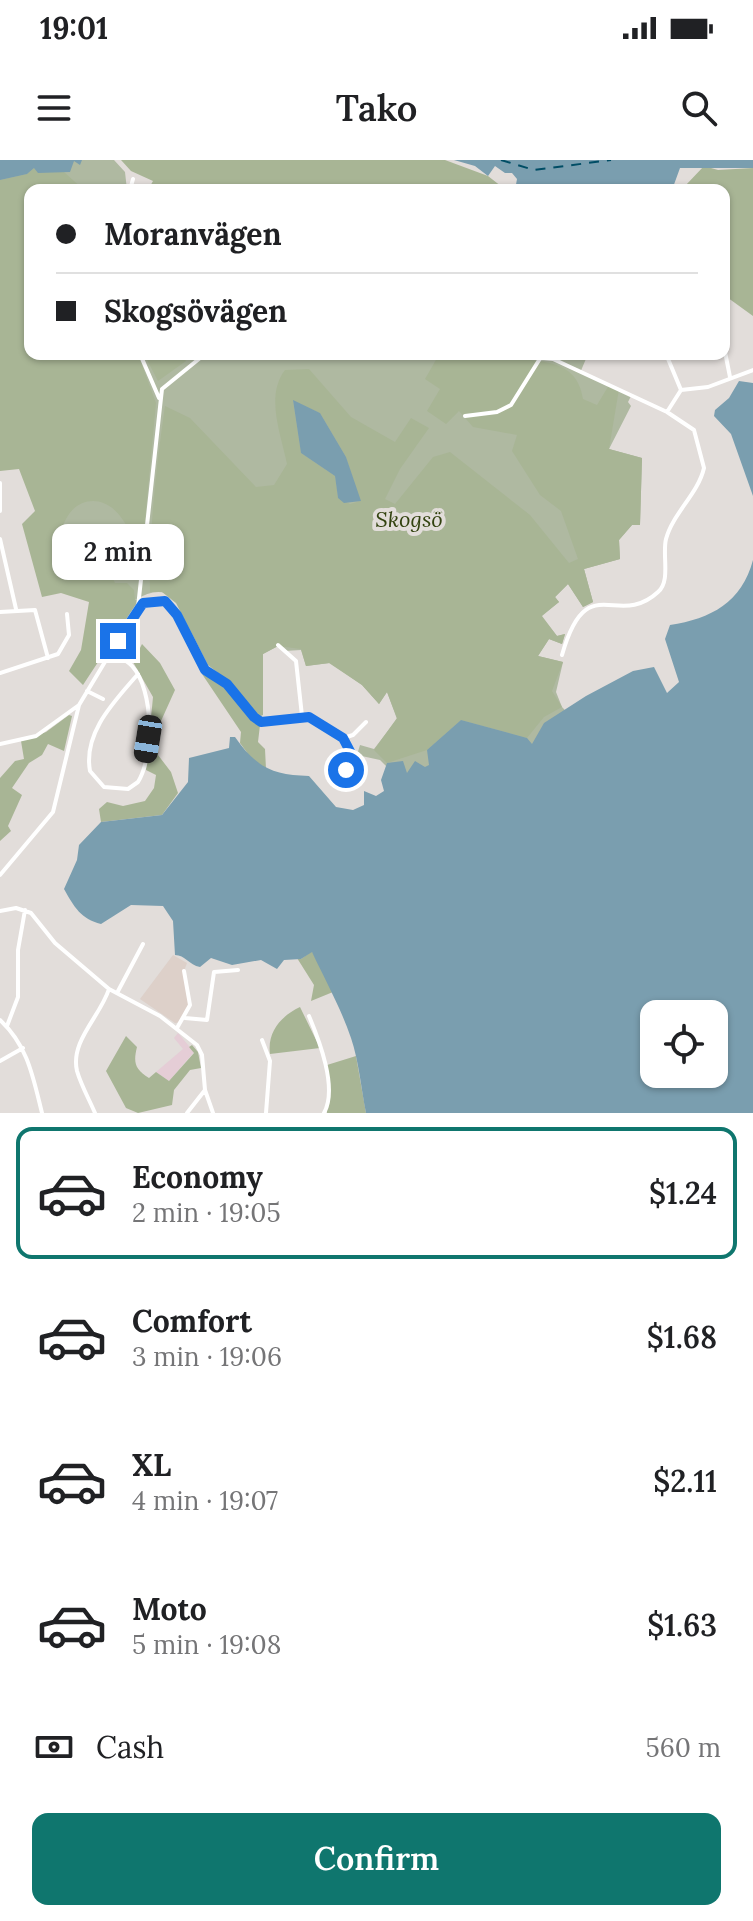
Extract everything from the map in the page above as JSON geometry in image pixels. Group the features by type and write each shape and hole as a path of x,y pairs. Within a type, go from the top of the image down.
{"street":[{"path":"132,184 133,179"},
{"path":"143,360 160,400"},
{"path":"0,875 11,858 44,827 57,806 79,705 138,607 160,400 166,383 197,360"},
{"path":"465,416 497,412 511,405 539,360"},
{"path":"549,360 599,378 667,412 694,430 704,468 667,536 664,585 651,597 630,603 596,604 586,609 570,626 562,655"},
{"path":"668,360 681,390"},
{"path":"727,360 730,377"},
{"path":"681,390 708,387 753,370"},
{"path":"667,412 681,390"},
{"path":"0,483 0,511"},
{"path":"0,539 16,609"},
{"path":"138,607 153,600 169,603 205,670 227,684 257,720 302,716 343,738 353,757 346,770"},
{"path":"0,612 35,610 48,658"},
{"path":"0,673 58,654 69,635 67,614"},
{"path":"278,645 296,661 302,716"},
{"path":"111,652 131,664 138,674 149,711 142,775 128,789 104,787 90,771 92,743 106,712 138,674"},
{"path":"87,691 103,699"},
{"path":"0,744 36,736 79,705"},
{"path":"343,738 353,735 366,722"},
{"path":"0,911 25,910 34,915 55,943 109,989 177,1028 200,1049 205,1090 213,1113"},
{"path":"7,1026 18,997 18,950 25,910"},
{"path":"117,993 143,944"},
{"path":"185,1018 207,1020 214,972 238,970"},
{"path":"177,1028 190,1005 184,971"},
{"path":"95,1113 77,1070 77,1049 109,989"},
{"path":"309,1016 324,1055 327,1104 324,1113"},
{"path":"0,1020 23,1048 31,1065 42,1113"},
{"path":"262,1040 270,1061 266,1113"},
{"path":"0,1061 23,1048"},
{"path":"187,1113 205,1090"}],"shaded area":[{"path":"173,955 187,963 184,971 190,1005 182,1022 175,1023 140,999"},
{"path":"178,1033 194,1052 169,1081 156,1072 183,1049 174,1038"}],"green space":[{"name":"Skogsö","path":"0,160 114,160 125,172 126,184 24,184 24,360 585,360 580,373 631,396 628,402 631,406 609,449 642,458 640,525 632,525 619,540 620,559 584,569 593,602 583,607 568,584 555,597 559,602 541,616 557,636 565,634 562,644 549,639 538,656 563,662 556,692 562,707 630,779 510,890 380,760 357,755 360,745 374,749 397,719 387,692 379,704 362,685 330,663 306,666 301,650 284,651 278,646 263,654 263,710 176,597 156,592 135,600 81,574 40,578 47,503 0,431"},
{"path":"121,160 445,160 488,176 498,184 151,184 153,181 131,171"},
{"path":"704,166 718,170 753,168 753,316 730,299 730,184 687,184"},
{"path":"34,168 64,172 77,184 24,184 24,360 140,360 156,403 142,553 126,524 115,510 105,504 95,501 77,506 64,523 61,535 92,543 102,554 115,583 127,583 134,590 135,600 140,598 83,685 69,671 81,650 89,602 61,593 42,597 22,524 35,511 19,469 0,471 0,180 27,174"},
{"path":"147,360 185,360 186,361 158,381"},
{"path":"436,360 527,360 563,368 579,385 583,399 597,405 609,385 619,389 609,449 642,458 640,525 632,525 619,540 620,559 584,569 593,602 583,607 568,584 555,597 559,602 542,616 557,636 565,634 562,644 549,639 538,656 563,662 552,691 562,707 544,717 527,738 461,720 427,750 387,763 374,750 397,718 387,692 379,704 362,685 329,663 306,666 301,649 278,646 263,654 263,715 259,717 233,685 208,665 176,603 162,592 150,592 152,522 165,406 190,418 256,487 274,485 287,464 276,416 279,380 285,370 309,369 351,417 395,442 411,418 429,428 400,469 385,499 395,504 433,457 450,452 530,515 569,563 578,559 561,511 540,495 512,451 517,435 473,427 459,411 446,424 427,411 440,389 425,379","holes":["293,401 320,413 346,457 360,501 350,504 338,498 335,476 301,453"]},
{"path":"142,644 160,663 175,690 161,721 158,755 171,772 178,793 162,815 101,822 99,809 107,802 123,806 145,801 154,788 156,775 146,770 153,697 133,662"},
{"path":"202,674 225,685 260,725 258,742 265,749 266,769 254,762 240,743 241,732"},
{"path":"69,715 72,716 64,751 48,744 42,755 29,763 12,788 22,795 8,826 11,831 0,841 0,778 15,761 24,759 21,741 46,732"},
{"path":"312,951 333,992 311,1001 314,985 297,958 301,959"},
{"path":"300,1007 320,1048 270,1054 273,1032 287,1015"},
{"path":"126,1036 137,1047 135,1061 138,1068 149,1078 156,1072 169,1081 194,1053 189,1047 192,1045 198,1052 201,1068 190,1070 174,1090 172,1105 138,1113 126,1108 106,1071"},
{"path":"356,1056 366,1113 327,1113 327,1065"}],"water":[{"path":"0,160 82,160 80,165 74,161 70,172 38,173 34,168 27,174 0,180"},
{"path":"454,160 753,160 753,168 680,168 674,184 516,184 517,179 512,173 505,173 495,166 488,176 475,166"},
{"path":"739,381 753,383 753,496 731,434 714,416 715,410 729,398"},
{"path":"293,400 320,413 346,457 361,501 344,503 338,498 335,476 301,453"},
{"path":"753,560 753,1113 366,1113 351,1038 312,952 301,959 284,960 277,969 261,960 232,965 211,958 200,967 175,955 173,921 163,906 131,905 101,924 79,911 64,889 77,860 79,845 101,822 162,815 188,782 189,758 229,748 230,737 235,737 250,756 266,767 285,774 309,776 336,807 353,810 364,805 364,791 376,796 384,791 381,780 387,763 403,761 407,773 415,761 425,767 429,765 427,750 461,720 527,738 532,744 544,723 633,671 654,667 667,693 679,682 665,639 670,625 711,613 723,606 741,587"}],"ferry route":[{"path":"501,160 534,170 611,160"}],"route":[{"path":"118,641 143,603 157,600 169,603 205,670 227,684 254,717 261,722 302,716 316,720 346,741 353,757 346,770"}]}
